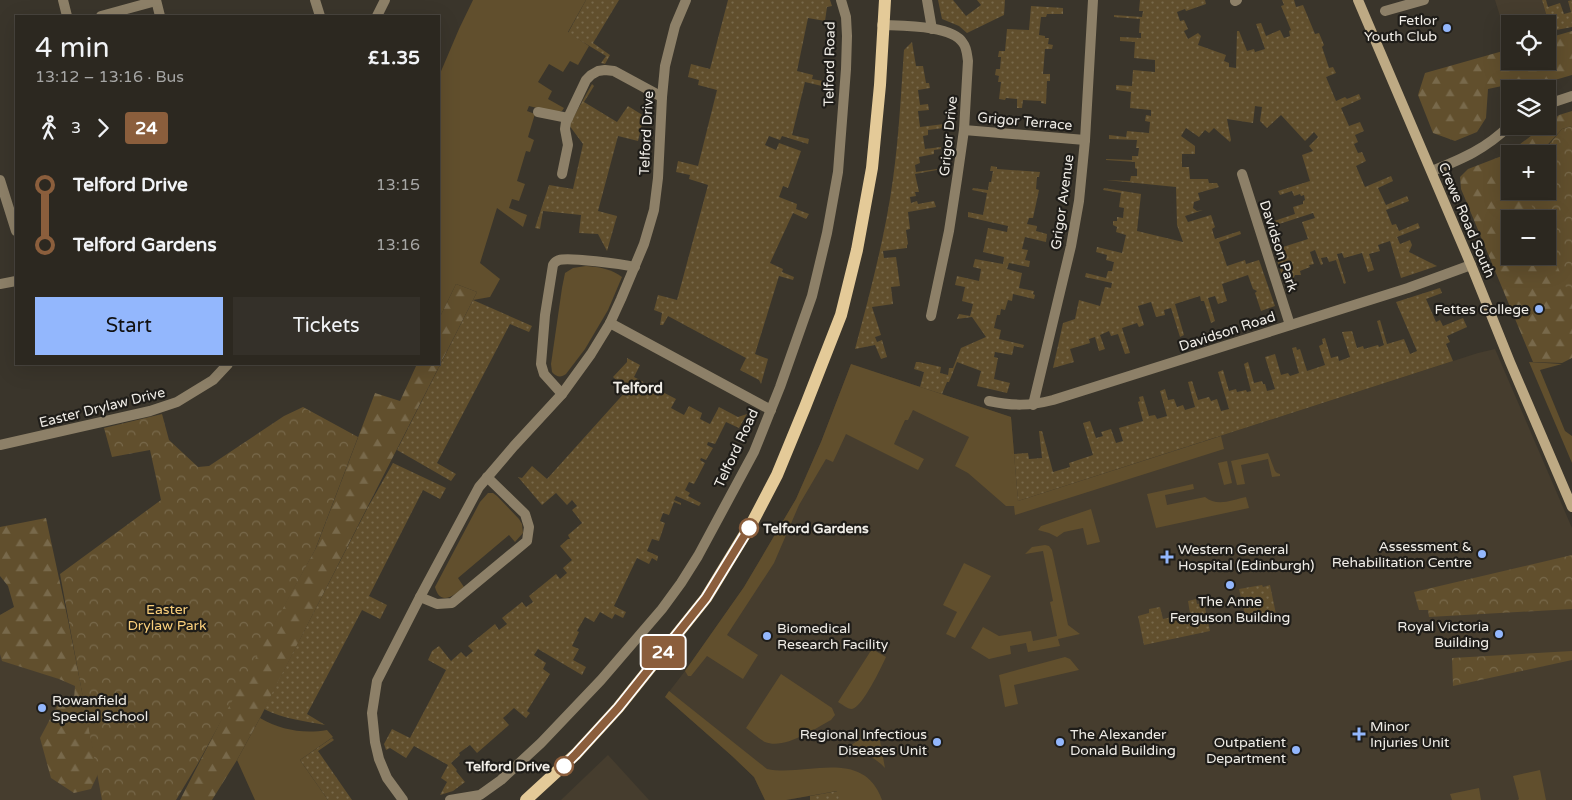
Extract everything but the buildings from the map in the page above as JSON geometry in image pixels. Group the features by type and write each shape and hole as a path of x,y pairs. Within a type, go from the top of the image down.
{"main road":[{"path":"526,800 576,754 618,708 706,598 753,521 777,475 841,315 858,250 872,168 880,85 884,0"}],"street":[{"path":"63,0 67,15"},
{"path":"104,15 156,0 160,15"},
{"path":"315,0 320,15"},
{"path":"378,15 385,0"},
{"name":"Telford Drive","path":"403,800 387,778 379,759 373,734 373,706 377,681 472,498 486,477 562,394 591,354 610,323 644,244 656,196 666,55 686,0"},
{"name":"Telford Road","path":"450,800 480,795 502,780 541,743 595,686 662,609 698,556 754,452 812,296 835,192 847,36 846,17 842,0"},
{"path":"927,0 932,29"},
{"name":"Grigor Avenue","path":"1033,405 1073,238 1079,201 1085,140 1093,0"},
{"name":"Crewe Road South","path":"1358,0 1472,265 1513,370 1572,507"},
{"path":"1385,11 1424,0"},
{"name":"Grigor Drive","path":"882,25 932,29 952,33 963,43 967,51 964,130 949,231 931,316"},
{"path":"562,174 568,145 565,129 568,118 586,80 598,71 614,71 662,97"},
{"path":"1556,101 1572,96"},
{"path":"538,112 568,118"},
{"name":"Grigor Terrace","path":"964,130 1085,140"},
{"path":"1432,171 1475,152 1501,133"},
{"name":"Davidson Park","path":"1242,174 1290,325"},
{"path":"0,180 15,229"},
{"path":"562,394 544,374 541,364 545,315 553,265 556,261 560,260 578,260 635,267"},
{"name":"Davidson Road","path":"989,401 1013,405 1033,405 1053,400 1408,288 1472,265"},
{"path":"0,284 15,281"},
{"path":"610,323 771,410"},
{"name":"Easter Drylaw Drive","path":"0,445 150,411 177,402 213,380 227,365"},
{"path":"420,597 437,604 452,604 527,541 529,527 525,514 486,477"}],"shaded area":[{"path":"1495,0 1542,0 1546,15 1501,15 1501,19"},
{"name":"Western General Hospital (Edinburgh)","path":"1495,349 1572,528 1572,800 839,800 837,791 786,800 765,800 754,777 665,697 744,587 796,499 821,442 851,364 1011,417 1018,501"},
{"name":"Rowanfield Special School","path":"60,583 103,800 0,800 0,615"},
{"path":"608,755 649,800 561,800"}],"green space":[{"path":"473,0 586,0 568,32 589,46 578,65 570,61 563,72 549,64 538,82 552,91 548,99 564,108 562,111 553,112 529,106 527,111 535,114 528,137 534,140 530,152 526,151 517,181 525,184 519,201 512,199 509,208 527,215 523,227 497,208 480,263 500,279 490,297 473,300 477,292 456,284 440,317 440,74"},
{"path":"586,0 619,0 593,43 610,55 605,64 601,63 606,56 568,33"},
{"path":"728,0 830,0 832,6 827,7 825,21 808,18 797,71 813,75 812,79 823,81 822,86 805,82 792,135 809,139 808,144 782,136 780,140 769,136 765,145 776,150 779,143 801,151 788,188 783,186 779,197 797,204 796,209 809,214 806,219 793,213 770,263 783,269 782,272 794,277 793,280 779,276 755,354 768,359 761,384 759,380 740,370 746,358 668,316 663,325 660,325 662,313 654,310 658,295 677,300 708,185 689,179 690,175 676,172 678,161 698,166 717,90 698,85 699,80 688,77 691,64 710,69"},
{"path":"938,0 953,0 966,16 981,5 977,0 1005,0 1004,15 967,33 959,26 942,19"},
{"path":"1140,0 1205,0 1206,4 1177,12 1180,21 1184,20 1188,29 1184,31 1188,39 1198,33 1201,36 1198,45 1226,55 1224,61 1229,63 1229,67 1236,68 1237,31 1239,31 1247,51 1254,49 1255,52 1265,49 1256,24 1261,23 1266,36 1280,30 1284,38 1290,36 1289,31 1291,30 1281,6 1284,5 1282,0 1294,0 1296,7 1303,5 1315,34 1319,33 1324,45 1322,47 1329,68 1333,67 1336,73 1326,77 1336,101 1359,94 1361,99 1341,108 1349,126 1360,122 1364,131 1355,135 1358,142 1354,144 1358,153 1362,152 1366,161 1356,166 1365,187 1391,176 1393,181 1378,188 1386,205 1407,196 1409,201 1386,210 1392,225 1396,224 1399,231 1418,223 1420,228 1397,237 1400,244 1410,240 1412,245 1409,252 1437,266 1401,278 1390,241 1378,245 1380,251 1369,254 1374,270 1368,272 1362,253 1344,258 1342,253 1337,254 1346,283 1344,284 1336,260 1329,262 1327,257 1321,258 1323,264 1321,265 1315,250 1310,252 1314,264 1300,271 1301,275 1295,275 1293,279 1298,287 1293,288 1292,283 1285,285 1275,254 1284,251 1283,247 1308,239 1302,222 1315,218 1313,213 1276,225 1274,221 1295,214 1293,207 1303,204 1305,200 1304,195 1294,196 1292,191 1280,195 1278,191 1310,181 1302,155 1313,151 1309,146 1318,137 1314,132 1305,141 1281,115 1267,128 1260,121 1262,107 1255,106 1253,123 1227,119 1230,142 1214,128 1209,133 1205,130 1199,137 1186,128 1181,136 1195,146 1195,154 1182,154 1182,167 1189,167 1190,179 1208,179 1209,183 1217,183 1219,187 1198,193 1200,200 1194,202 1193,208 1197,211 1203,210 1185,216 1188,222 1211,215 1215,227 1212,229 1215,239 1240,231 1241,234 1219,242 1227,266 1245,260 1246,264 1259,260 1275,306 1261,311 1255,293 1257,291 1253,289 1248,275 1222,284 1227,301 1218,304 1215,296 1208,298 1215,321 1211,323 1204,301 1201,301 1200,296 1175,304 1184,335 1180,337 1171,308 1164,310 1165,315 1156,317 1151,302 1138,306 1144,325 1139,327 1137,323 1122,328 1130,353 1125,354 1118,334 1111,336 1109,331 1100,335 1105,349 1099,351 1095,337 1089,339 1090,343 1070,349 1074,362 1053,368 1063,323 1075,319 1079,300 1100,306 1105,287 1111,288 1112,283 1085,277 1086,273 1106,278 1108,271 1112,271 1114,262 1106,260 1107,255 1096,252 1097,247 1122,253 1126,235 1116,232 1117,227 1113,225 1113,221 1117,221 1117,217 1123,218 1124,208 1119,207 1121,193 1103,190 1104,188 1141,194 1137,231 1183,242 1177,225 1176,187 1106,180 1130,181 1131,176 1137,176 1135,162 1106,159 1132,160 1132,156 1138,156 1139,148 1136,148 1137,140 1109,139 1109,135 1126,137 1127,131 1149,133 1150,122 1145,121 1146,115 1151,116 1151,110 1130,108 1131,92 1116,90 1116,85 1132,86 1133,70 1155,72 1155,60 1134,58 1135,42 1120,41 1120,37 1141,38 1141,33 1139,33 1140,19 1114,17 1114,15 1142,17 1143,11 1139,11"},
{"path":"1542,0 1546,0 1548,7 1560,3 1564,14 1571,12 1568,1 1572,0 1572,27 1556,30 1556,15 1546,15"},
{"path":"1031,6 1063,8 1063,14 1047,14 1046,17 1041,17 1039,35 1049,38 1048,44 1053,45 1052,49 1045,49 1043,74 1050,74 1050,81 1047,81 1046,104 1041,103 1041,101 1023,100 1022,108 1017,108 1017,99 999,99 1001,82 998,82 999,76 995,75 996,69 1000,69 1001,57 998,57 999,51 1005,51 1007,29 1029,30"},
{"path":"1572,31 1572,75 1555,80 1501,80 1501,86 1488,89 1486,118 1477,132 1455,141 1433,133 1418,95 1425,73 1501,52 1501,70 1556,70 1556,36"},
{"path":"912,42 916,66 923,66 926,83 929,83 930,88 918,90 920,105 928,104 929,110 918,111 920,127 944,124 944,128 928,130 928,135 923,136 925,149 941,147 941,149 934,150 934,154 919,157 920,163 915,165 916,172 937,170 915,174 919,192 915,192 916,196 910,197 911,203 917,201 918,204 934,201 936,207 908,212 910,229 906,230 907,248 883,251 884,258 896,257 900,286 891,287 893,304 872,307 881,335 875,337 877,342 882,340 887,357 881,359 875,345 855,349 872,286 886,222 897,147 904,50"},
{"path":"592,84 594,86 584,102 617,122 628,106 644,116 638,141 618,136 598,211 617,216 607,251 598,234 579,233 581,215 543,211 540,229 535,228 549,185 573,189 583,144 569,125"},
{"path":"1572,111 1572,126 1562,129 1547,145 1519,145 1532,135 1556,135 1556,117"},
{"path":"1572,126 1572,302 1556,263 1556,210 1533,210 1530,200 1556,200 1556,145 1549,145 1562,129"},
{"path":"1501,156 1501,200 1543,200 1548,210 1501,210 1501,265 1556,265 1556,229 1572,264 1572,358 1562,363 1533,362 1461,189 1460,177 1468,169"},
{"path":"991,166 997,167 997,169 1040,172 1039,177 1037,177 1036,189 1039,190 1033,218 1029,218 1027,224 1037,226 1036,231 1047,234 1046,242 1025,237 1022,249 1028,250 1025,260 1030,261 1029,267 1009,263 1007,269 1022,273 1019,288 1034,291 1033,294 1035,295 1034,299 1013,294 1012,301 1008,300 1005,310 1001,309 1000,315 997,315 994,328 1001,330 999,339 1024,345 1023,348 1014,346 1012,355 995,352 994,357 998,358 994,379 1010,383 1007,393 977,386 981,371 957,362 942,394 920,387 924,372 914,369 916,362 919,362 941,367 940,373 948,375 949,368 953,368 961,348 986,337 972,317 957,319 959,314 970,316 973,304 962,301 965,287 955,285 957,276 979,281 981,269 973,267 975,259 1003,264 1004,257 983,252 988,228 1007,232 1008,226 968,217 968,212 983,215 987,193 972,190 973,188 988,190 993,171 990,171"},
{"path":"586,266 605,269 622,277 608,310 585,349 566,374 562,376 555,375 552,372 551,364 565,273 573,268"},
{"path":"456,284 477,292 440,365 440,317"},
{"path":"1440,288 1442,293 1426,299 1436,322 1440,320 1443,326 1463,318 1467,327 1447,336 1450,342 1446,344 1453,361 1018,501 1014,454 1028,453 1029,459 1042,458 1039,431 1042,431 1053,472 1070,467 1069,463 1093,455 1083,423 1090,421 1096,438 1103,436 1101,432 1111,429 1116,443 1123,441 1119,428 1143,421 1138,402 1140,401 1139,397 1143,396 1149,416 1155,415 1157,419 1167,416 1160,391 1165,389 1168,400 1174,399 1177,407 1183,405 1185,410 1195,407 1188,382 1192,381 1198,400 1209,397 1211,401 1217,399 1221,411 1229,409 1218,372 1223,370 1229,391 1236,389 1237,392 1251,391 1244,364 1248,362 1254,383 1262,381 1267,391 1275,389 1265,357 1275,354 1281,375 1288,373 1290,376 1299,373 1292,348 1296,347 1297,350 1300,349 1307,371 1325,365 1319,346 1323,344 1322,339 1325,338 1331,358 1338,356 1339,361 1350,357 1342,332 1352,331 1357,348 1363,346 1364,349 1384,345 1377,321 1380,320 1387,344 1404,339 1410,354 1417,351 1396,302"},
{"path":"473,300 532,326 529,332 510,324 437,463 456,474 451,481 397,450"},
{"path":"627,358 640,365 634,377 676,399 671,408 684,415 689,406 702,413 700,419 710,424 719,407 738,417 747,414 739,428 726,422 715,444 708,442 707,445 713,448 706,460 701,458 700,460 705,463 694,484 689,482 685,490 690,493 688,496 701,503 699,506 676,496 674,500 681,503 681,505 674,502 669,515 663,513 660,521 665,523 659,541 652,539 647,551 658,556 657,561 652,558 649,564 637,558 614,606 626,612 623,618 615,614 612,619 600,612 594,622 585,617 577,631 579,632 572,646 579,649 573,660 586,667 582,675 538,649 534,655 546,663 543,669 550,674 527,711 530,713 526,718 514,708 503,718 509,725 477,753 470,745 459,753 460,755 451,763 465,782 453,791 440,795 447,782 441,778 448,765 414,746 406,758 390,748 386,750 384,744 392,729 410,738 446,670 428,660 432,651 439,646 451,661 461,652 466,657 473,651 468,646 495,624 499,630 507,624 502,618 522,602 526,607 533,602 529,596 556,574 560,579 567,573 563,568 572,560 560,546 570,539 568,535 582,523 572,510 577,506 572,500 567,505 556,493 542,505 518,477 522,478 532,466 547,479 627,390 613,377 627,362"},
{"path":"1529,362 1562,364 1540,370 1565,431 1572,436 1572,463"},
{"path":"851,364 1011,417 1018,501 1221,436 1224,449 1015,515 1014,506 1006,506 968,473 955,466 969,437 913,410 908,420 905,420 894,444 924,459 918,470 846,434 833,462 826,459 799,505 774,563 727,635 758,655 743,679 707,656 691,676 688,676 685,671 744,587 796,499 821,442"},
{"path":"417,365 440,365 237,760 212,800 180,800 232,699 316,548 375,393 400,401"},
{"name":"Easter Drylaw Park","path":"303,407 358,437 315,550 176,800 102,800 60,574 161,500 150,450 112,457 104,428 162,414 169,440 198,467 209,466 284,416"},
{"path":"1268,453 1275,471 1280,476 1272,477 1268,459 1241,465 1245,484 1237,485 1231,461"},
{"path":"1227,461 1232,483 1224,485 1218,463"},
{"path":"393,463 446,488 440,499 423,490 369,596 387,605 380,619 362,610 307,714 325,725 302,721 264,709 368,507"},
{"path":"1193,484 1194,489 1165,495 1167,505 1205,497 1214,502 1220,502 1246,497 1249,508 1156,528 1147,494"},
{"path":"488,493 493,493 497,496 519,519 522,524 523,533 515,542 509,535 458,578 464,587 448,598 440,597 435,587 480,502"},
{"path":"1091,509 1100,542 1087,545 1083,528 1064,532 1057,537 1038,530 1041,526"},
{"path":"46,518 98,774 91,789 74,793 51,778 40,738 57,706 74,699 75,686 2,661 0,654 0,615 14,607 8,586 0,576 0,527"},
{"path":"1049,546 1052,550 1068,625 1080,634 1058,639 1060,646 1028,652 1026,643 1010,646 1011,654 989,659 971,648 983,627 999,636 1031,631 1033,641 1057,636 1050,602 1053,601 1043,551 1025,554 1032,547"},
{"path":"1572,555 1572,609 1429,617 1428,610 1419,610 1414,592"},
{"path":"964,563 991,576 955,638 946,634 957,612 943,605"},
{"path":"1262,585 1263,587 1270,585 1277,619 1247,624 1239,589"},
{"path":"1196,599 1197,604 1204,603 1210,631 1144,645 1138,616 1149,613 1149,609 1160,607 1163,619 1190,613 1188,601"},
{"path":"872,649 886,657 861,702 852,709 848,708 838,702"},
{"path":"1572,651 1572,660 1453,686 1452,658"},
{"path":"1065,657 1070,659 1079,670 1014,685 1018,704 1005,707 999,675"},
{"path":"781,674 832,708 835,715 831,720 808,733 790,741 773,744 765,742 746,728"},
{"path":"669,691 767,769 848,769 862,774 873,784 882,800 839,800 837,791 786,800 765,800 754,777 665,697"},
{"path":"260,718 276,726 292,730 309,732 327,730 333,737 300,760 328,800 255,800 237,760"},
{"path":"878,730 885,768 868,755 847,748 870,732"},
{"path":"332,738 334,740 318,751 352,800 328,800 300,760"},
{"path":"1540,770 1546,800 1518,800 1513,776"},
{"path":"1479,788 1481,800 1452,800 1450,794"},
{"path":"838,791 839,800 810,800 810,796"}],"bus line":[{"name":"24","path":"564,766 618,708 706,598 749,528"}],"place":[{"name":"Fetlor Youth Club","path":"1447,28"},
{"name":"Fettes College","path":"1539,309"},
{"name":"Telford Gardens","path":"749,528"},
{"name":"Assessment & Rehabilitation Centre","path":"1482,554"},
{"name":"Western General Hospital (Edinburgh)","path":"1167,557"},
{"name":"The Anne Ferguson Building","path":"1230,585"},
{"name":"Royal Victoria Building","path":"1499,634"},
{"name":"Biomedical Research Facility","path":"767,636"},
{"name":"Rowanfield Special School","path":"42,708"},
{"name":"Minor Injuries Unit","path":"1359,734"},
{"name":"Regional Infectious Diseases Unit","path":"937,742"},
{"name":"The Alexander Donald Building","path":"1060,742"},
{"name":"Outpatient Department","path":"1296,750"},
{"name":"Telford Drive","path":"564,766"}],"district":[{"name":"Telford","path":"638,388"}]}
